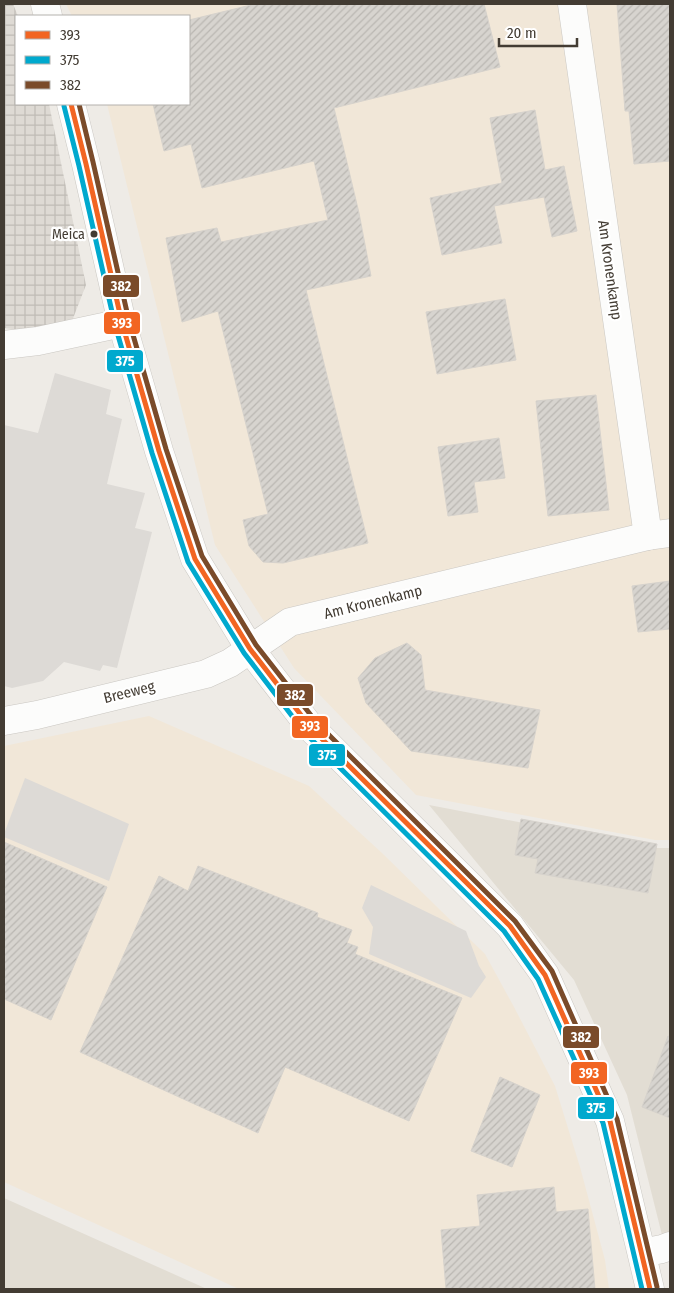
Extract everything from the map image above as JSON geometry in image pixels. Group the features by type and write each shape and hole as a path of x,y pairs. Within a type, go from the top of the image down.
{"street":[{"name":"Am Kronenkamp","path":"250,650 290,622 659,534 572,4"},
{"path":"71,105 122,324 159,451 195,559 250,650 311,728 510,926 545,975 610,1121 650,1289"},
{"path":"4,346 122,324"},
{"name":"Breeweg","path":"4,721 37,715 206,674 250,650"},
{"path":"642,1252 670,1246"}],"shaded area":[{"path":"4,4 13,4 18,15 15,15 15,105 49,105 86,285 72,321 29,331 4,328"},
{"path":"66,4 670,4 670,840 655,840 416,795 294,668 215,545 107,105 190,105 190,15 72,15"},
{"path":"55,373 111,390 106,414 122,419 107,484 145,493 135,528 152,532 117,668 103,665 100,671 64,662 43,681 12,688 4,686 4,425 38,433"},
{"path":"149,716 309,786 382,853 485,954 555,1086 580,1167 605,1260 609,1289 239,1289 4,1182 4,746"},
{"path":"25,778 129,824 109,881 4,837"},
{"path":"429,805 654,848 670,848 670,1264 627,1095 574,980"},
{"path":"371,885 466,931 479,966 486,977 471,998 369,954 373,927 362,908"},
{"path":"4,1198 207,1289 4,1289"}],"building":[{"path":"255,4 484,4 500,67 334,108 359,213 371,276 306,290 368,543 283,563 263,562 249,546 243,520 268,514 218,311 182,322 166,238 217,228 221,242 328,220 314,161 202,188 191,144 164,151 153,105 190,105 190,20"},
{"path":"617,4 670,4 670,161 634,164 629,111 625,111"},
{"path":"535,110 545,170 564,166 577,231 552,237 544,197 494,206 502,243 442,255 430,198 502,183 490,118"},
{"path":"505,299 516,360 437,374 426,312"},
{"path":"596,395 609,510 548,516 536,401"},
{"path":"499,438 505,478 474,482 478,512 448,516 438,447"},
{"path":"670,581 670,629 638,632 632,586"},
{"path":"407,643 421,655 425,690 540,710 528,768 411,751 366,703 358,678 375,658"},
{"path":"521,819 657,844 648,893 535,873 538,859 515,855"},
{"path":"4,842 107,887 51,1020 4,999"},
{"path":"198,866 318,913 317,917 352,930 347,943 358,947 355,954 462,998 409,1121 285,1067 258,1133 80,1052 159,876 188,891"},
{"path":"668,1036 670,1037 670,1118 642,1107"},
{"path":"500,1077 540,1095 512,1167 471,1151"},
{"path":"554,1187 556,1212 588,1209 595,1289 446,1289 441,1230 480,1226 477,1195"}],"transit line":[{"name":"393","path":"71,105 122,323 159,451 195,559 250,649 311,728 510,926 545,975 610,1121 650,1289"},
{"name":"382","path":"79,105 129,321 166,449 202,556 256,645 317,723 515,921 552,971 617,1119 657,1287"},
{"name":"375","path":"64,106 115,325 152,453 188,562 244,653 305,733 504,931 538,979 603,1123 642,1289"}],"place":[{"name":"Meica","path":"94,234"}]}
